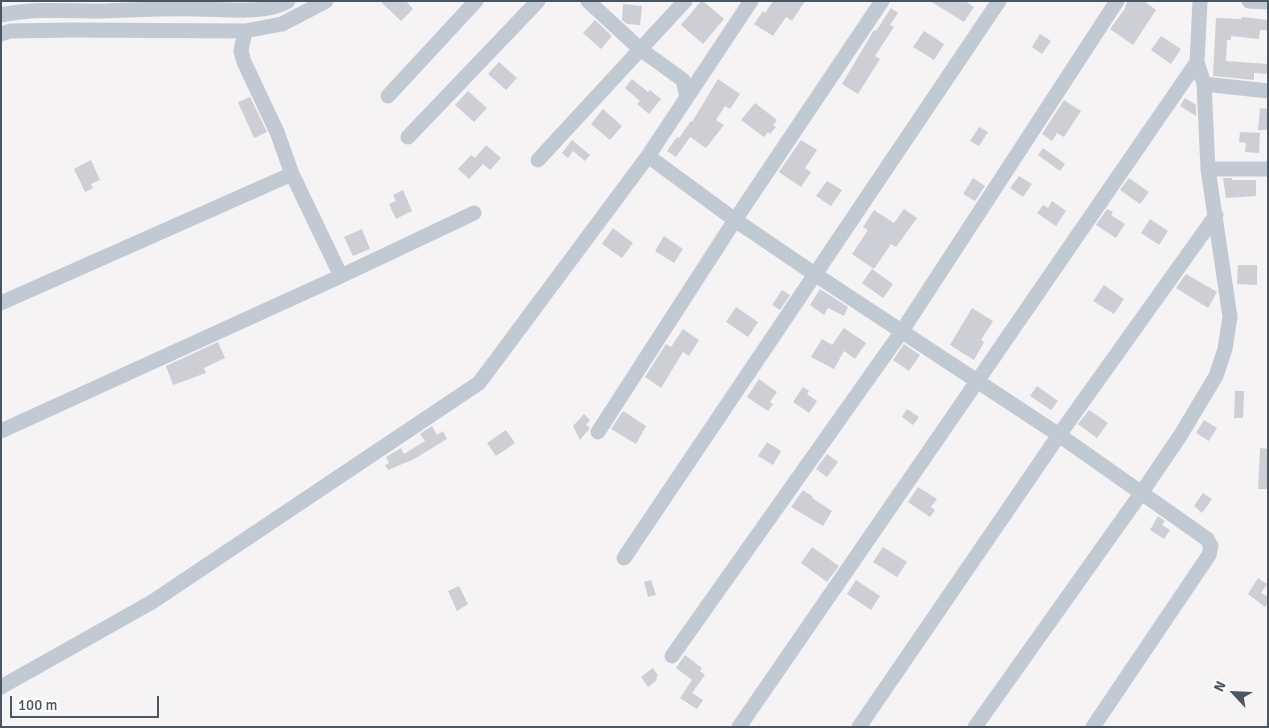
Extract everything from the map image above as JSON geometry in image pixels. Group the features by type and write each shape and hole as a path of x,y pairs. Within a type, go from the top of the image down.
{"street":[{"path":"1,15 14,12 170,8 253,9 269,8 288,1"},
{"path":"1,34 10,31 72,30 245,31 282,24 326,1"},
{"path":"388,96 476,1"},
{"path":"408,137 538,1"},
{"path":"588,1 640,49 683,80 687,97"},
{"path":"538,160 685,1"},
{"path":"1,687 152,602 480,383 648,156 751,1"},
{"path":"598,432 735,220 882,1"},
{"path":"624,558 999,1"},
{"path":"672,656 902,331 1117,1"},
{"path":"975,727 1180,436 1216,376 1225,349 1230,317 1208,169 1204,84 1197,62 1200,1"},
{"path":"1248,1 1268,2"},
{"path":"245,31 241,51 244,62 277,132 292,174 341,276"},
{"path":"739,727 1197,62"},
{"path":"1204,84 1268,91"},
{"path":"648,156 735,220 1059,435 1207,539 1211,546 1209,555 1093,727"},
{"path":"1208,169 1268,170"},
{"path":"1,303 292,174"},
{"path":"1,431 341,276 474,213"},
{"path":"859,727 1059,435 1216,215"}],"building":[{"path":"380,1 406,1 413,9 401,21"},
{"path":"701,1 724,19 703,44 681,25"},
{"path":"773,1 805,1 792,21 786,17 773,36 754,24"},
{"path":"930,1 965,1 974,7 964,22"},
{"path":"1128,1 1144,1 1156,10 1133,45 1110,29 1126,7"},
{"path":"623,4 642,6 640,25 627,24 622,20"},
{"path":"891,8 898,13 890,25 894,27 875,56 880,59 858,94 842,84 874,30 876,31"},
{"path":"1242,17 1268,20 1268,30 1260,30 1259,39 1231,36 1231,40 1227,40 1226,61 1268,64 1268,74 1254,73 1254,80 1213,76 1216,18 1241,19"},
{"path":"595,20 612,36 601,49 583,33"},
{"path":"924,31 944,44 934,60 913,47"},
{"path":"1040,34 1051,41 1042,54 1032,47"},
{"path":"1161,36 1181,49 1171,64 1151,50"},
{"path":"499,62 517,78 506,90 488,74"},
{"path":"632,79 648,92 650,90 661,99 649,114 637,104 640,101 625,88"},
{"path":"718,79 740,94 730,109 725,106 716,120 724,125 706,148 690,137 676,157 667,151 677,137 679,138 692,122"},
{"path":"468,91 487,108 474,122 455,105"},
{"path":"250,97 267,132 254,138 238,102"},
{"path":"1185,98 1196,105 1196,116 1180,106"},
{"path":"1064,100 1081,111 1064,137 1057,133 1052,141 1042,134"},
{"path":"755,103 777,120 773,125 776,127 770,134 768,132 764,137 741,120"},
{"path":"1260,108 1268,109 1268,130 1258,130"},
{"path":"603,109 622,126 610,140 591,124"},
{"path":"979,127 988,132 979,146 970,141"},
{"path":"1240,132 1260,133 1259,153 1245,152 1246,143 1239,142"},
{"path":"572,140 590,155 585,161 573,151 568,158 562,153"},
{"path":"801,140 817,150 805,168 811,172 801,187 779,172"},
{"path":"486,145 501,158 490,170 483,164 469,179 458,169 471,155 475,158"},
{"path":"1043,148 1065,164 1060,171 1038,155"},
{"path":"91,160 100,180 91,184 93,188 85,192 74,169"},
{"path":"1019,176 1032,184 1023,197 1010,188"},
{"path":"973,178 985,186 975,201 963,194"},
{"path":"1129,178 1149,192 1140,204 1120,190"},
{"path":"1223,178 1256,180 1256,196 1226,198"},
{"path":"827,181 842,190 831,206 816,196"},
{"path":"403,190 412,211 396,219 389,204 396,201 393,195"},
{"path":"1052,201 1066,211 1056,226 1037,213 1043,205 1048,208"},
{"path":"904,209 917,218 896,247 891,244 874,269 852,254 868,230 863,227 874,210 894,223"},
{"path":"1107,209 1113,212 1111,215 1125,224 1116,238 1096,225"},
{"path":"1150,219 1168,231 1159,245 1141,233"},
{"path":"613,228 633,243 622,258 602,244"},
{"path":"362,229 370,249 353,256 344,237"},
{"path":"664,236 683,249 674,263 655,251"},
{"path":"1238,265 1257,265 1257,285 1237,284"},
{"path":"872,269 893,284 883,298 862,283"},
{"path":"1186,274 1217,292 1208,308 1176,288"},
{"path":"1104,285 1124,299 1114,314 1093,301"},
{"path":"820,289 848,307 844,316 828,308 824,315 810,305"},
{"path":"782,290 790,295 780,310 772,305"},
{"path":"736,307 758,322 748,337 726,322"},
{"path":"972,308 993,321 981,340 984,342 974,360 950,345"},
{"path":"844,328 866,343 855,359 844,351 834,369 811,357 822,339 832,345"},
{"path":"683,329 699,340 689,356 683,352 661,388 645,377 666,344 671,347"},
{"path":"218,342 225,358 204,368 206,373 173,385 166,366"},
{"path":"904,344 920,355 909,371 893,360"},
{"path":"759,379 777,392 770,402 773,404 768,411 747,397"},
{"path":"1037,386 1058,401 1051,410 1030,396"},
{"path":"803,387 809,391 807,394 817,401 809,413 793,402"},
{"path":"1235,391 1244,391 1243,418 1234,418"},
{"path":"907,409 919,417 913,425 902,417"},
{"path":"1089,410 1108,423 1097,438 1078,424"},
{"path":"623,411 646,426 636,444 611,429"},
{"path":"584,414 590,420 586,425 590,428 580,440 573,426"},
{"path":"1204,420 1217,428 1209,441 1196,433"},
{"path":"432,426 437,435 443,431 447,439 414,459 388,470 385,465 389,463 386,457 401,448 404,454 425,441 420,434"},
{"path":"506,430 515,443 496,456 487,443"},
{"path":"767,442 781,451 773,465 758,456"},
{"path":"1260,448 1268,449 1268,489 1258,489"},
{"path":"827,454 838,462 827,477 816,469"},
{"path":"918,487 937,499 931,507 935,510 930,517 908,502"},
{"path":"803,490 832,511 823,526 791,507"},
{"path":"1203,493 1212,499 1202,513 1194,506"},
{"path":"1158,516 1165,521 1162,525 1170,530 1164,539 1150,530"},
{"path":"812,547 839,566 827,582 801,563"},
{"path":"883,547 907,562 897,577 873,562"},
{"path":"1258,578 1267,584 1261,593 1268,597 1265,607 1248,594"},
{"path":"651,580 656,595 648,597 644,582"},
{"path":"856,580 880,596 871,610 847,594"},
{"path":"459,586 468,604 457,611 448,591"},
{"path":"685,655 702,668 700,671 705,675 692,693 703,700 697,709 680,698 692,680 676,668"},
{"path":"653,668 658,676 657,680 648,687 641,677"}]}
